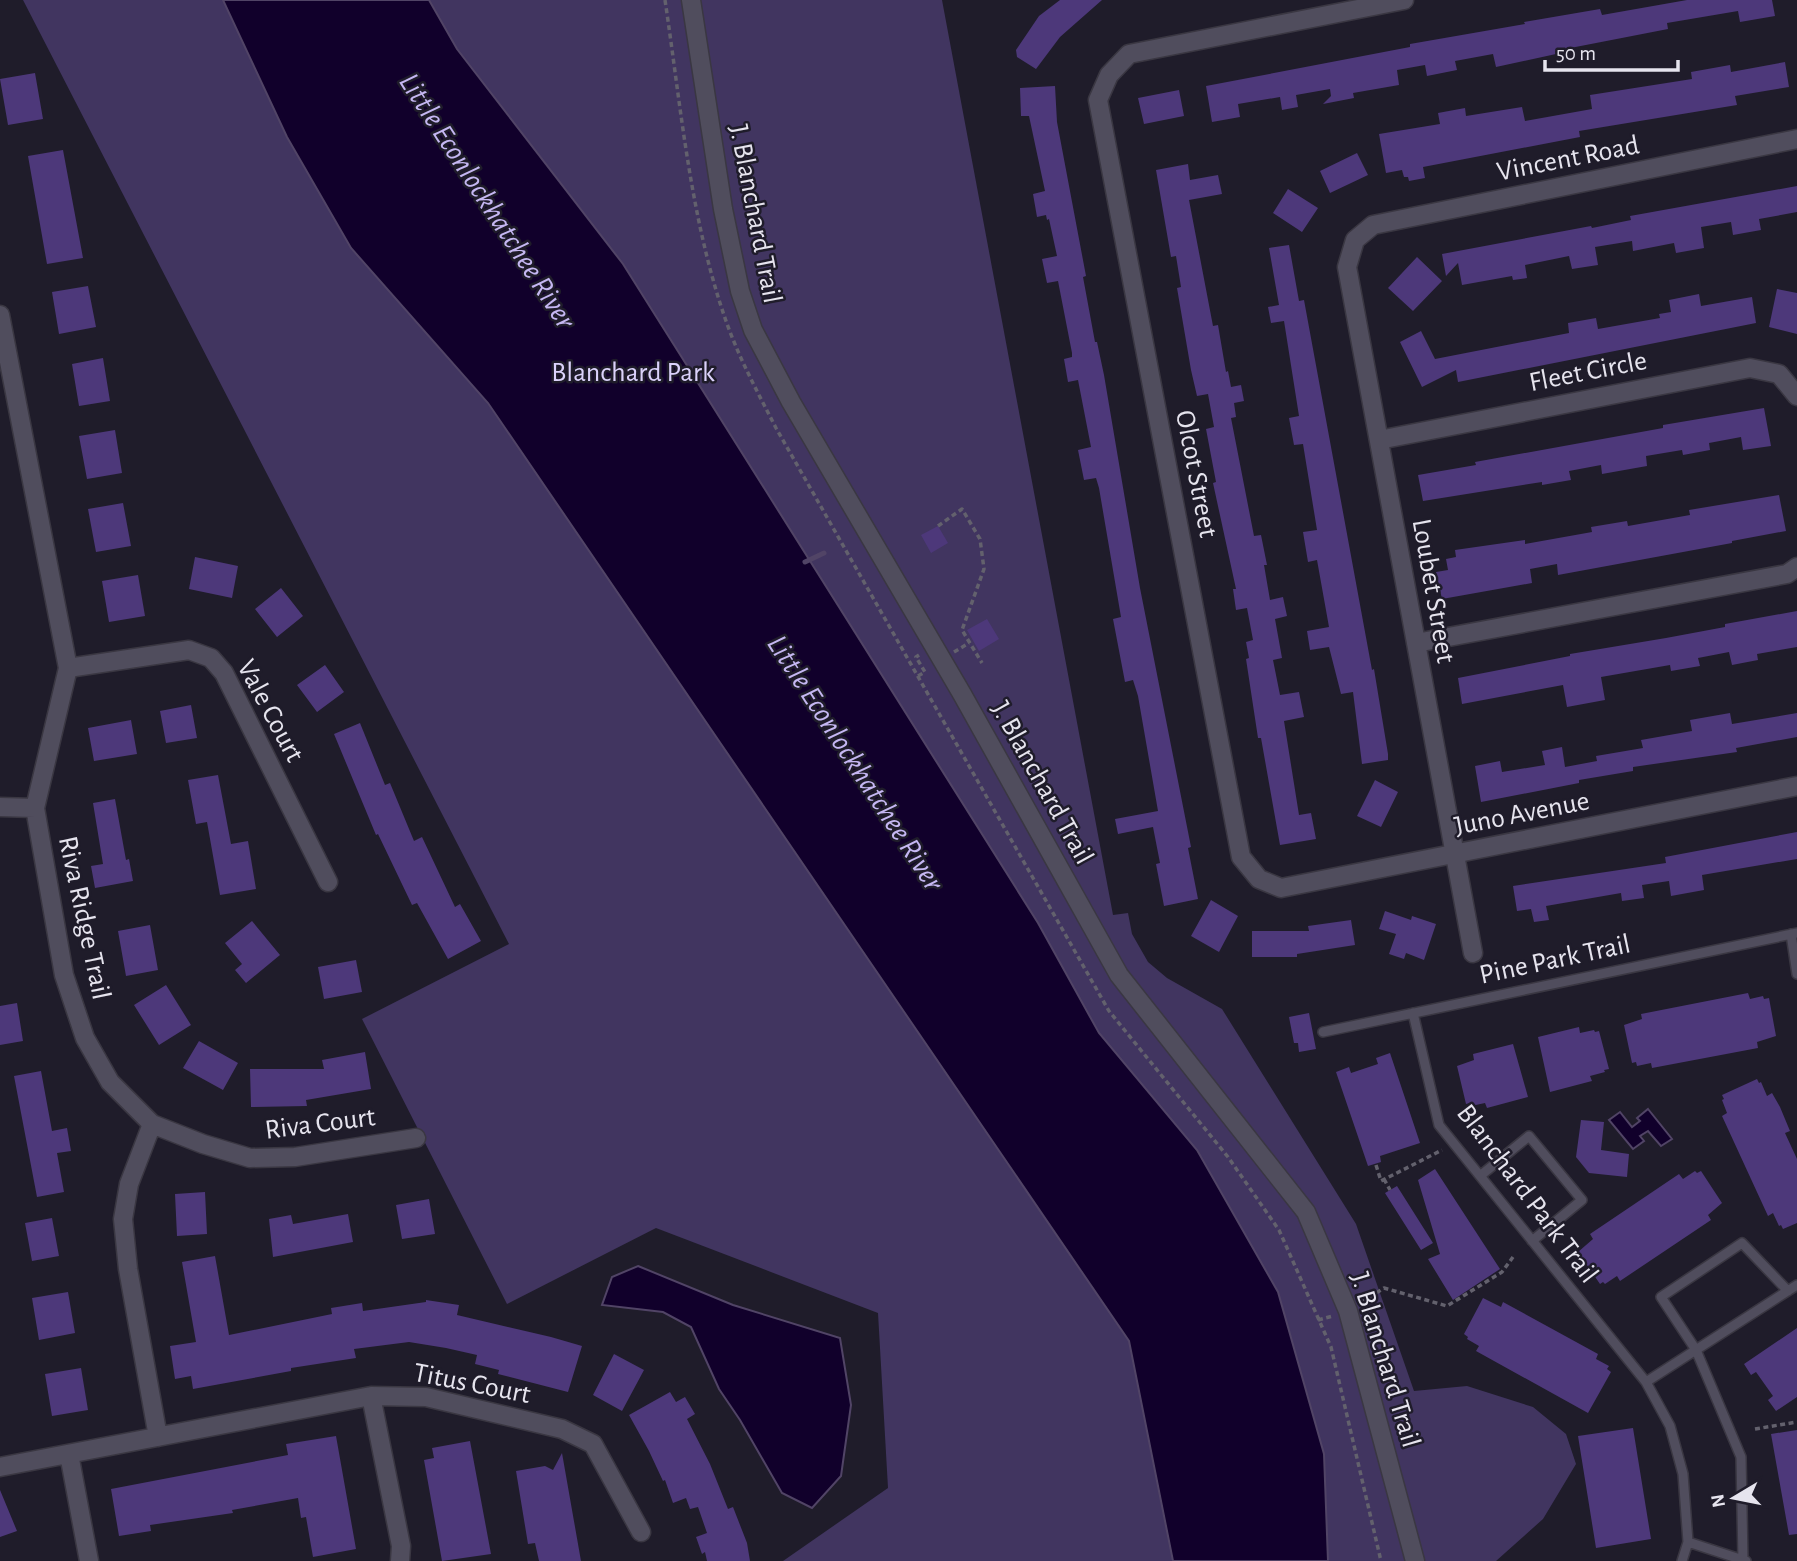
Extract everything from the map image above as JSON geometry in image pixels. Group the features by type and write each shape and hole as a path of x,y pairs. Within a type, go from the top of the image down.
{"street":[{"name":"J. Blanchard Trail","path":"691,0 723,209 740,291 752,330 791,402 962,694 1119,975 1306,1212 1348,1311 1415,1561"},
{"name":"Olcot Street","path":"1259,879 1241,857 1098,100 1108,75 1129,54 1404,0"},
{"name":"Vincent Road","path":"1355,240 1373,225 1797,139"},
{"name":"Loubet Street","path":"1355,240 1347,267 1473,953"},
{"name":"Riva Ridge Trail","path":"0,315 68,668 35,808 64,975 85,1038 110,1082 152,1124"},
{"name":"Fleet Circle","path":"1379,440 1750,368 1779,374 1797,396"},
{"path":"1416,643 1787,574 1797,567"},
{"name":"Vale Court","path":"68,668 189,650 211,658 224,673 328,882"},
{"name":"Juno Avenue","path":"1259,879 1282,888 1797,786"},
{"path":"0,807 35,808"},
{"path":"0,1467 158,1437 128,1269 123,1219 129,1184 152,1124"},
{"name":"Riva Court","path":"152,1124 203,1144 250,1158 295,1157 416,1138"},
{"path":"371,1396 401,1546 400,1561"},
{"name":"Titus Court","path":"158,1437 371,1396 426,1397 562,1429 593,1444 641,1532"},
{"path":"69,1454 89,1561"}],"lane":[{"path":"1794,933 1797,974"},
{"name":"Pine Park Trail","path":"1323,1032 1794,933"},
{"name":"Blanchard Park Trail","path":"1413,1013 1439,1125 1646,1382 1670,1426 1683,1474 1688,1542"},
{"path":"1480,1176 1529,1136 1582,1200 1532,1241"},
{"path":"1646,1382 1696,1350 1793,1288 1742,1243 1661,1297 1696,1350 1741,1457 1744,1561 1688,1542 1682,1561"}],"path":[{"path":"938,526 962,509 980,539 984,569 962,630 982,663"},
{"path":"949,654 970,642"},
{"path":"1376,1165 1381,1181 1447,1147"},
{"path":"1384,1179 1390,1190"},
{"path":"1348,1311 1384,1288 1447,1306 1502,1272 1513,1257"},
{"path":"1755,1429 1797,1422"}],"green space":[{"name":"Blanchard Park","path":"23,0 942,0 1113,915 1128,913 1132,934 1148,962 1167,978 1222,1009 1356,1224 1414,1391 1467,1386 1533,1407 1566,1434 1576,1464 1543,1519 1496,1561 783,1561 888,1488 878,1313 656,1228 507,1304 362,1019 509,944"}],"water":[{"name":"Little Econlockhatchee River","path":"223,0 429,0 457,49 623,264 1038,923 1099,1033 1197,1150 1278,1292 1324,1454 1328,1561 1173,1561 1129,1341 488,403 351,248 287,137"},
{"path":"1648,1109 1672,1139 1661,1146 1648,1131 1640,1136 1644,1141 1633,1149 1609,1120 1620,1112 1632,1127 1640,1121 1637,1118"},
{"path":"638,1266 733,1305 840,1338 851,1405 841,1476 812,1508 782,1493 719,1389 691,1327 663,1312 602,1305 612,1277"}],"building":[{"path":"1060,0 1102,0 1060,37 1036,69 1017,57 1016,50 1039,16"},
{"path":"1687,0 1772,0 1775,16 1740,22 1738,11 1667,23 1668,29 1555,51 1556,54 1496,67 1493,54 1455,61 1457,70 1427,76 1425,65 1397,70 1399,85 1353,93 1354,98 1323,104 1331,96 1330,89 1296,95 1298,107 1282,110 1280,97 1238,104 1240,117 1212,122 1206,86 1410,47 1410,44 1525,24 1524,22 1600,9 1602,15"},
{"path":"1785,62 1789,87 1735,96 1737,105 1579,131 1580,137 1423,167 1425,178 1409,181 1402,170 1386,173 1379,134 1440,124 1438,113 1465,108 1466,116 1522,107 1525,121 1592,109 1590,95 1692,79 1691,72 1730,65 1731,72"},
{"path":"35,73 43,119 8,125 0,79"},
{"path":"1055,86 1057,122 1086,276 1083,277 1104,375 1140,588 1191,847 1188,848 1198,899 1164,906 1156,864 1160,863 1153,827 1118,834 1115,819 1158,811 1138,696 1133,680 1125,682 1113,619 1121,617 1099,488 1096,478 1084,480 1078,450 1091,447 1078,380 1068,382 1064,359 1072,357 1072,353 1058,281 1047,283 1042,259 1057,256 1049,219 1047,220 1046,215 1037,217 1033,194 1045,191 1029,116 1021,116 1020,88"},
{"path":"1179,90 1184,116 1144,124 1138,98"},
{"path":"63,150 83,258 47,264 28,156"},
{"path":"1357,153 1368,175 1330,193 1320,171"},
{"path":"1188,164 1190,180 1218,175 1222,194 1189,200 1213,326 1218,325 1231,387 1241,385 1244,401 1234,403 1236,417 1231,418 1254,536 1261,535 1270,600 1283,597 1287,616 1275,619 1282,658 1273,660 1280,695 1299,692 1304,717 1284,721 1299,815 1311,813 1316,839 1280,845 1261,738 1258,738 1246,659 1249,658 1246,642 1253,640 1247,608 1236,610 1233,589 1236,589 1213,483 1216,482 1206,429 1214,427 1208,394 1197,396 1177,288 1181,287 1176,256 1171,257 1156,170"},
{"path":"1797,186 1797,212 1759,219 1761,230 1733,235 1731,222 1701,227 1704,248 1676,253 1674,243 1633,251 1632,241 1595,247 1598,265 1572,269 1569,256 1525,265 1527,278 1513,280 1512,276 1462,285 1458,263 1446,276 1442,254 1591,226 1592,228 1631,220 1630,216"},
{"path":"1288,189 1318,208 1302,232 1273,213"},
{"path":"1289,245 1299,301 1304,300 1372,670 1374,669 1388,760 1362,764 1353,692 1341,694 1329,647 1310,650 1307,631 1329,627 1317,560 1308,562 1303,532 1317,530 1303,444 1294,445 1289,418 1299,416 1284,321 1271,323 1268,307 1279,305 1269,248"},
{"path":"1417,257 1442,281 1413,311 1388,288"},
{"path":"88,286 96,327 59,334 52,292"},
{"path":"1777,289 1797,293 1797,334 1769,327"},
{"path":"1699,294 1701,306 1752,297 1756,323 1458,382 1456,370 1422,387 1400,342 1421,331 1435,359 1569,333 1568,323 1596,318 1598,329 1660,318 1659,314 1671,312 1669,300"},
{"path":"103,358 110,401 79,406 72,364"},
{"path":"1764,408 1771,446 1743,450 1741,437 1709,443 1710,450 1683,455 1682,450 1646,456 1647,466 1602,474 1601,465 1569,471 1571,480 1423,501 1418,475 1663,428 1663,425"},
{"path":"115,430 122,473 87,479 79,436"},
{"path":"1779,495 1786,531 1558,575 1557,564 1530,569 1532,583 1442,599 1436,572 1448,570 1446,559 1456,557 1455,550 1525,540 1525,544 1592,532 1591,527 1627,521 1628,526 1690,515 1689,510"},
{"path":"123,503 131,546 96,552 88,509"},
{"path":"938,526 948,543 931,553 921,535"},
{"path":"195,557 238,566 232,598 189,589"},
{"path":"138,575 145,616 109,622 102,581"},
{"path":"281,588 303,616 277,637 255,609"},
{"path":"1797,611 1797,647 1757,654 1758,660 1732,665 1729,652 1698,658 1700,666 1671,671 1670,665 1601,677 1605,700 1567,707 1563,685 1462,704 1458,678"},
{"path":"987,619 999,639 979,651 967,630"},
{"path":"325,665 344,692 317,712 297,685"},
{"path":"191,705 197,738 166,743 160,711"},
{"path":"1730,713 1732,724 1797,713 1797,737 1736,748 1737,752 1633,767 1633,771 1481,802 1475,766 1500,761 1502,772 1545,765 1542,751 1562,747 1565,767 1597,761 1596,756 1643,748 1641,740 1692,731 1690,720"},
{"path":"131,720 137,754 94,761 88,728"},
{"path":"360,723 385,785 390,783 414,841 422,837 455,907 460,904 481,941 448,959 417,903 412,905 378,834 376,835 334,734"},
{"path":"218,775 231,844 248,841 256,889 220,895 207,822 196,824 188,780"},
{"path":"1375,780 1398,792 1381,827 1357,816"},
{"path":"115,799 126,860 129,859 133,881 95,888 91,866 103,864 93,803"},
{"path":"1797,832 1797,859 1702,875 1704,890 1671,896 1669,881 1642,885 1644,898 1622,901 1621,893 1546,906 1549,920 1534,922 1531,909 1517,911 1513,886 1666,863 1665,857"},
{"path":"1211,900 1238,916 1219,952 1191,936"},
{"path":"1385,911 1411,920 1412,916 1436,924 1424,960 1406,953 1404,959 1389,954 1396,934 1379,929"},
{"path":"1351,920 1355,945 1297,954 1297,957 1252,957 1252,931 1309,931 1308,926"},
{"path":"252,921 280,955 246,983 235,970 242,964 225,943"},
{"path":"150,925 158,970 126,976 118,931"},
{"path":"356,960 362,992 324,999 318,967"},
{"path":"166,985 191,1025 159,1045 134,1005"},
{"path":"1748,993 1750,999 1763,996 1764,999 1769,998 1776,1036 1757,1042 1758,1048 1652,1068 1651,1063 1637,1066 1636,1062 1632,1063 1624,1025 1642,1019 1641,1014"},
{"path":"17,1003 23,1041 0,1045 0,1006"},
{"path":"1309,1013 1316,1049 1299,1052 1298,1043 1294,1043 1289,1017"},
{"path":"1579,1027 1580,1033 1599,1031 1609,1069 1590,1076 1592,1081 1550,1092 1538,1037"},
{"path":"199,1041 238,1063 223,1090 183,1068"},
{"path":"1513,1044 1528,1097 1487,1108 1485,1103 1471,1106 1470,1103 1466,1104 1457,1066 1474,1060 1473,1054"},
{"path":"365,1052 371,1089 306,1100 307,1106 251,1107 250,1069 324,1069 322,1060"},
{"path":"1390,1053 1420,1143 1380,1156 1381,1162 1368,1166 1336,1072 1349,1067 1351,1073 1378,1064 1376,1058"},
{"path":"41,1071 52,1131 67,1128 71,1151 57,1153 64,1192 37,1197 14,1076"},
{"path":"1757,1079 1767,1096 1772,1093 1780,1107 1790,1131 1785,1133 1797,1159 1797,1223 1783,1229 1773,1213 1768,1216 1722,1116 1727,1113 1722,1095"},
{"path":"1581,1120 1604,1122 1601,1150 1629,1154 1627,1177 1589,1173 1576,1157"},
{"path":"1435,1169 1500,1269 1453,1300 1428,1259 1440,1254 1418,1180"},
{"path":"1695,1171 1701,1171 1722,1203 1708,1215 1711,1220 1620,1281 1617,1276 1605,1284 1600,1284 1578,1252 1593,1239 1590,1234 1679,1174 1683,1179"},
{"path":"1397,1186 1433,1243 1421,1250 1385,1193"},
{"path":"205,1192 207,1234 177,1236 175,1194"},
{"path":"429,1199 435,1234 402,1239 396,1205"},
{"path":"348,1214 353,1242 273,1257 269,1219 291,1215 293,1224"},
{"path":"52,1218 59,1256 32,1261 25,1223"},
{"path":"215,1256 229,1335 332,1314 331,1308 362,1303 363,1311 426,1300 459,1305 457,1315 582,1346 568,1392 498,1374 499,1370 475,1364 477,1355 409,1342 354,1349 356,1358 291,1368 291,1371 193,1389 191,1376 175,1379 170,1346 196,1342 182,1262"},
{"path":"68,1292 75,1333 39,1340 32,1298"},
{"path":"1483,1298 1501,1307 1503,1302 1598,1354 1596,1359 1609,1366 1607,1369 1611,1372 1588,1413 1476,1351 1479,1346 1464,1334"},
{"path":"1797,1328 1797,1397 1776,1411 1768,1400 1773,1396 1756,1372 1751,1375 1744,1364"},
{"path":"614,1354 644,1370 622,1411 593,1395"},
{"path":"81,1368 88,1410 52,1416 45,1374"},
{"path":"670,1392 676,1402 685,1397 695,1414 687,1419 710,1464 728,1509 733,1507 747,1543 750,1561 707,1561 696,1537 707,1533 698,1507 690,1509 686,1498 673,1503 665,1480 663,1481 629,1415"},
{"path":"1633,1428 1651,1539 1596,1548 1578,1436"},
{"path":"1797,1430 1797,1534 1789,1535 1771,1434"},
{"path":"336,1436 356,1549 313,1557 306,1517 301,1518 298,1498 232,1510 233,1513 150,1525 151,1531 119,1536 111,1489 288,1455 286,1444"},
{"path":"470,1441 491,1554 442,1561 424,1460 434,1458 432,1448"},
{"path":"562,1453 581,1561 539,1561 535,1543 528,1544 516,1471 545,1466 553,1470"},
{"path":"0,1490 17,1531 0,1537"}],"waterway":[{"path":"805,562 824,553"}]}
